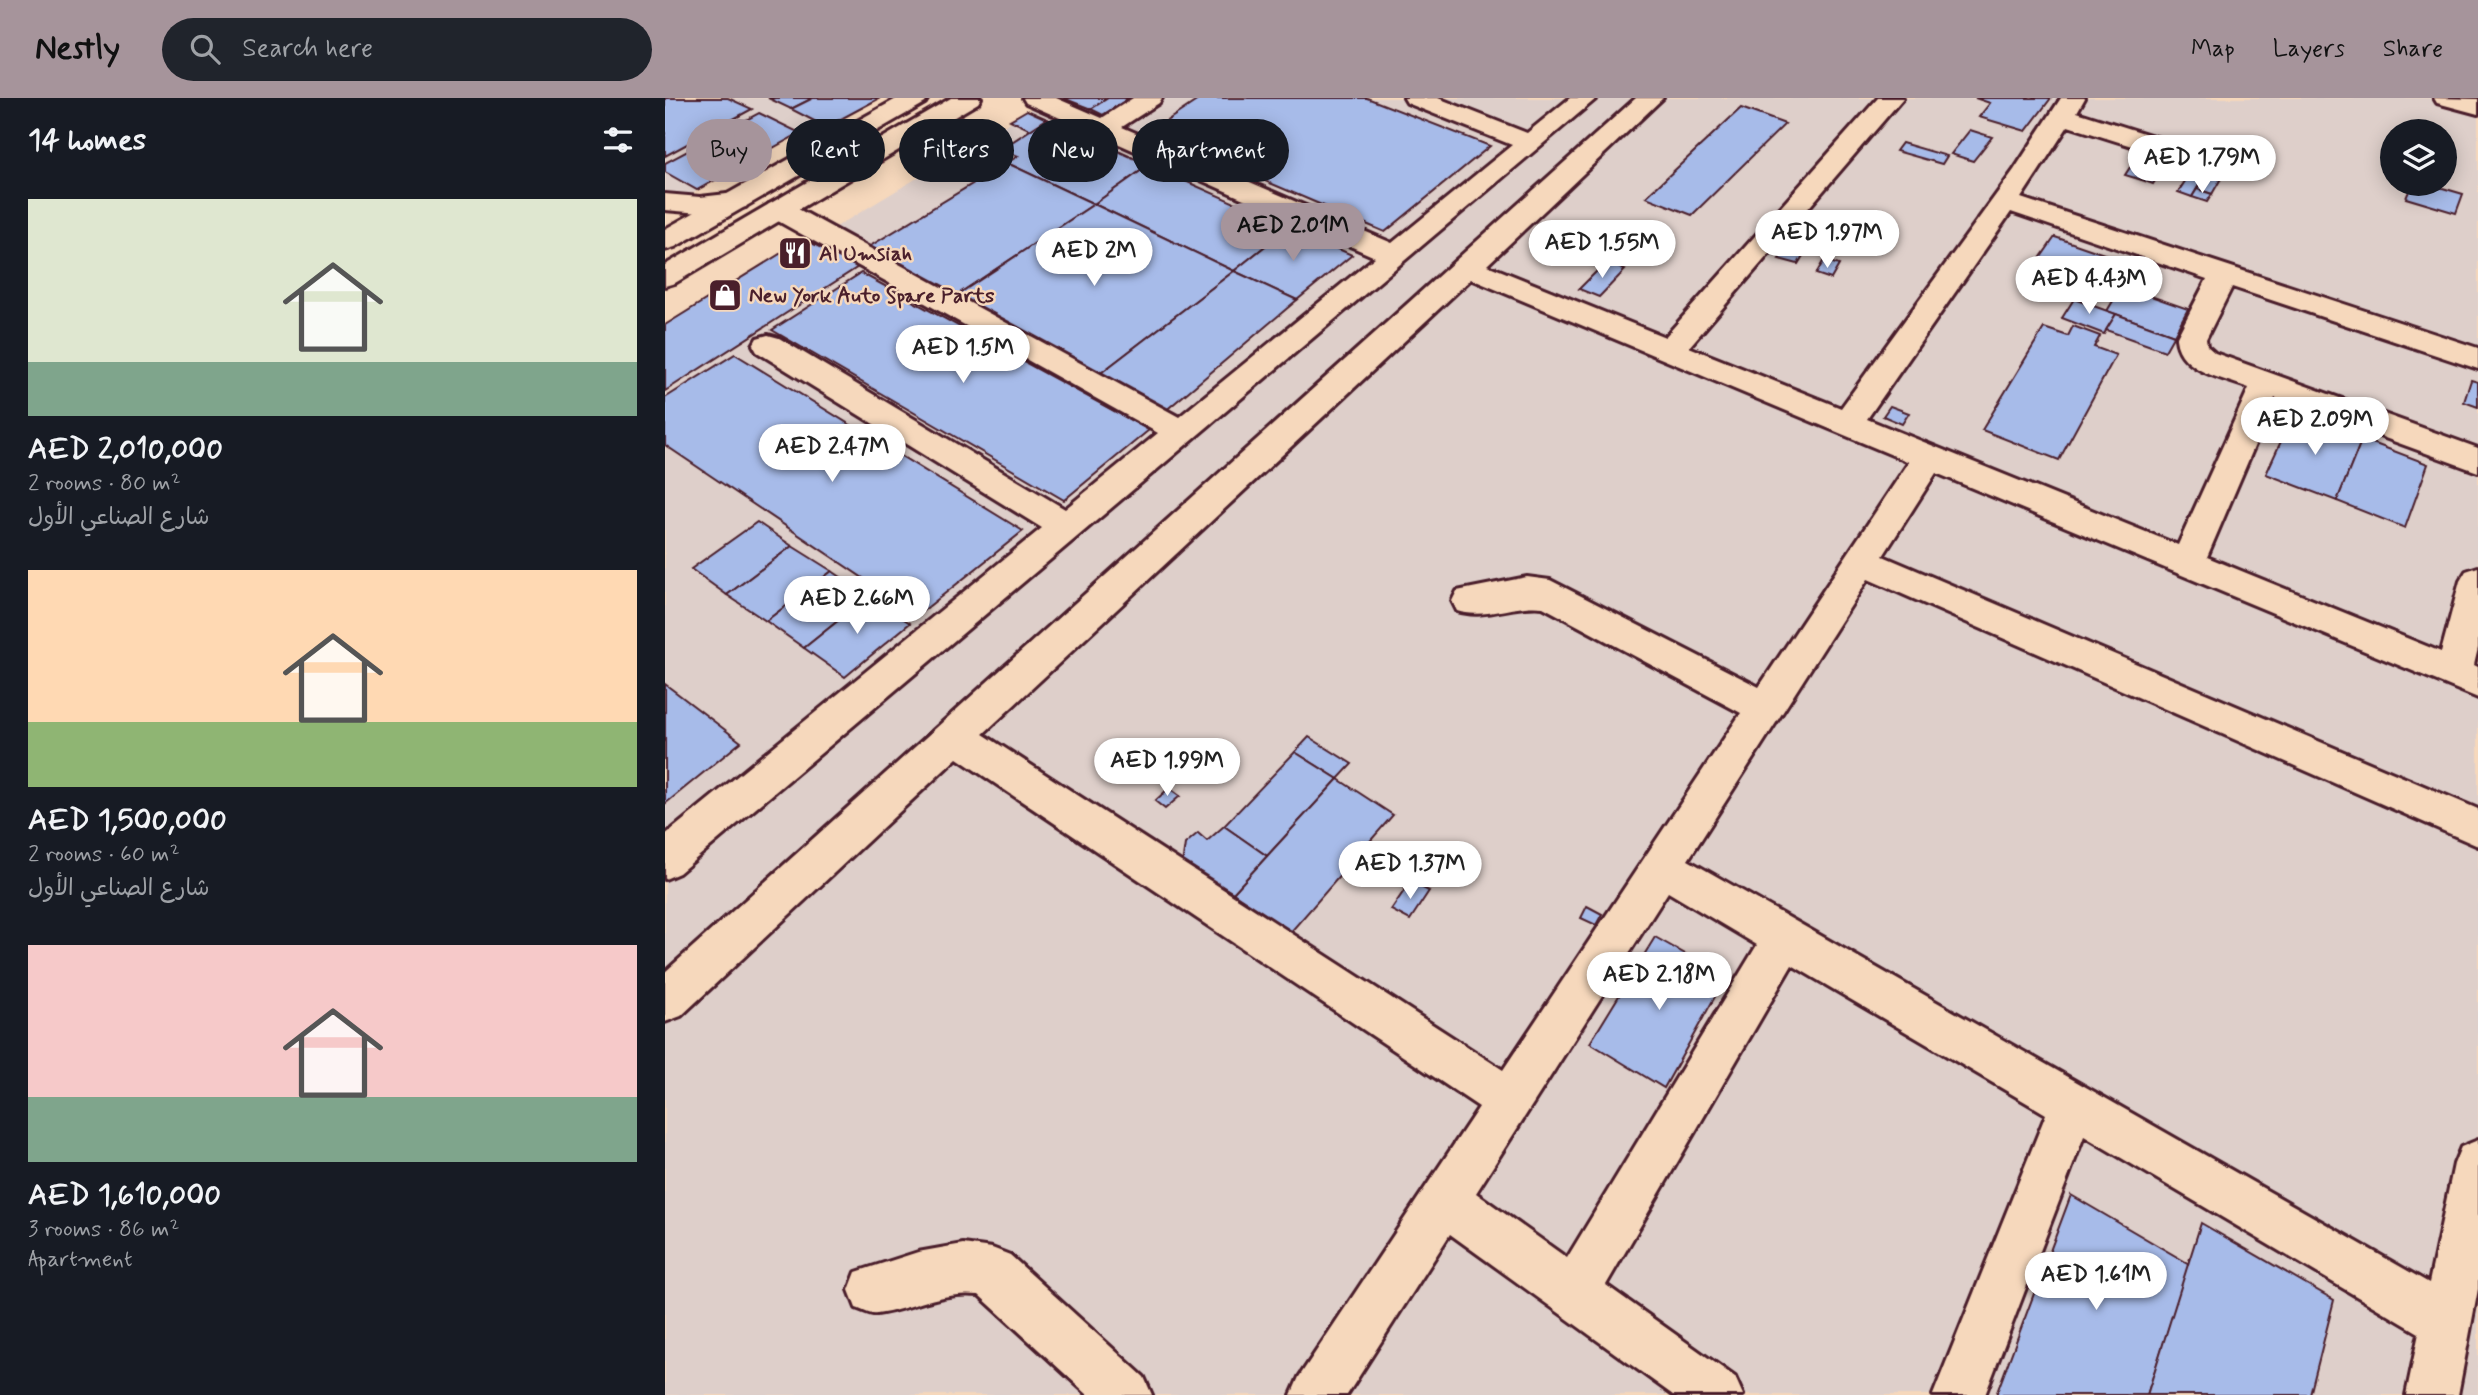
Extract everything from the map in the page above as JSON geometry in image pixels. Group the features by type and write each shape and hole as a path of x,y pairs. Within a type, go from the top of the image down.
{"street":[{"path":"665,241 916,98"},
{"path":"665,277 969,98"},
{"path":"1035,98 1083,119"},
{"path":"1117,119 1150,98"},
{"path":"1416,98 1530,143"},
{"path":"665,860 1585,98"},
{"path":"665,1002 1651,98"},
{"path":"2446,98 2478,107"},
{"path":"1669,351 1882,100"},
{"path":"1847,424 2068,107 2211,163"},
{"path":"1118,135 1395,256"},
{"path":"665,202 701,205 736,201"},
{"path":"2004,201 2478,359"},
{"path":"779,210 1181,432"},
{"path":"1467,267 2466,678 2478,581"},
{"path":"2224,274 2191,339 2193,350 2204,360 2478,460"},
{"path":"768,345 1067,527"},
{"path":"2187,564 2266,383"},
{"path":"1317,1395 1929,457"},
{"path":"1861,561 2478,828"},
{"path":"1470,601 1527,591 1550,594 1765,708"},
{"path":"955,736 1509,1100"},
{"path":"1662,867 2447,1321"},
{"path":"1574,1293 1786,938"},
{"path":"1959,1395 2073,1104"},
{"path":"2432,1395 2478,1164"},
{"path":"1444,1200 1717,1395"},
{"path":"874,1290 960,1268 977,1268 992,1273 1126,1395"}],"shaded area":[{"path":"665,98 862,98 825,119 786,119 786,141 772,149 772,119 686,119 686,182 713,182 665,209"},
{"path":"1050,98 2478,98 2478,1395 665,1395 665,330 911,182 1014,182 1014,120"}],"building":[{"path":"665,98 728,98 752,109 733,119 686,119 686,145 665,156"},
{"path":"768,98 813,98 791,109"},
{"path":"813,98 880,98 841,119 810,119 791,109"},
{"path":"1063,98 1108,98 1091,109"},
{"path":"1108,98 1129,98 1103,115 1091,109"},
{"path":"1201,98 1367,98 1490,146 1385,232 1268,182 1289,182 1289,119 1170,119"},
{"path":"1975,98 2051,98 2026,131 1979,117 1990,103"},
{"path":"1741,108 1785,124 1692,215 1646,197"},
{"path":"1027,110 1047,119 1028,119 1028,129 1012,119"},
{"path":"759,113 771,119 748,119"},
{"path":"772,119 786,126 786,141 772,148"},
{"path":"1970,130 1992,137 1973,161 1951,154"},
{"path":"1028,131 1028,173 1014,166 1014,159 1018,156 1014,154 1014,141"},
{"path":"1902,143 1947,156 1942,164 1896,151"},
{"path":"2142,149 2159,155 2142,180 2125,175"},
{"path":"1118,151 1132,157 1132,177 1094,204 1047,182 1118,182"},
{"path":"686,152 686,182 711,182 697,190 665,172 665,163"},
{"path":"2159,155 2169,158 2153,184 2142,180"},
{"path":"2169,158 2181,162 2174,173 2162,169"},
{"path":"2181,162 2195,166 2187,177 2174,173"},
{"path":"1014,166 1028,173 1028,182 1047,182 1094,204 951,299 862,251 976,182 1014,182"},
{"path":"2195,166 2208,170 2192,197 2178,192"},
{"path":"2208,170 2223,175 2212,194 2197,189"},
{"path":"1132,177 1132,182 1187,182 1289,227 1234,271 1094,204"},
{"path":"2197,189 2212,194 2207,202 2192,197"},
{"path":"2457,192 2463,194 2456,213 2406,198 2457,196"},
{"path":"1094,204 1234,271 1097,376 951,299"},
{"path":"1289,227 1352,255 1297,300 1234,271"},
{"path":"2055,237 2110,256 2082,300 2025,280"},
{"path":"804,239 858,267 665,391 665,325"},
{"path":"1786,249 1804,254 1798,264 1779,259"},
{"path":"1824,260 1839,265 1831,279 1816,274"},
{"path":"1606,262 1625,270 1599,297 1579,289"},
{"path":"1234,271 1297,300 1164,412 1097,376"},
{"path":"861,273 1149,430 1064,500 772,330"},
{"path":"2122,286 2188,309 2174,335 2107,311"},
{"path":"2074,299 2116,314 2104,334 2062,318"},
{"path":"2116,314 2174,335 2165,351 2106,330"},
{"path":"2073,326 2100,336 2094,347 2116,355 2059,460 1982,430 2044,328 2068,336"},
{"path":"735,354 1023,531 918,615 665,445 665,398"},
{"path":"2471,380 2478,382 2478,407 2464,402"},
{"path":"1890,406 1909,413 1902,424 1883,416"},
{"path":"2294,413 2362,439 2337,501 2266,474"},
{"path":"2362,439 2428,464 2405,528 2337,501"},
{"path":"757,522 792,546 727,595 691,569"},
{"path":"792,546 832,571 766,621 727,595"},
{"path":"832,571 869,596 804,648 766,621"},
{"path":"869,596 910,623 845,677 804,648"},
{"path":"665,684 741,742 665,804"},
{"path":"1309,737 1352,764 1338,779 1295,752"},
{"path":"1295,752 1338,779 1267,856 1224,826"},
{"path":"1338,779 1393,815 1289,934 1233,893"},
{"path":"1169,788 1180,796 1165,809 1155,801"},
{"path":"1224,826 1267,856 1233,893 1182,865 1185,844 1198,833 1207,841"},
{"path":"1410,882 1429,891 1410,920 1391,910"},
{"path":"1587,906 1602,914 1596,925 1581,918"},
{"path":"1655,937 1726,977 1664,1088 1590,1043"},
{"path":"2071,1195 2189,1264 2147,1395 1996,1395"},
{"path":"2201,1223 2334,1300 2310,1395 2147,1395"}],"place":[{"name":"Al Umsiah","path":"795,253"},
{"name":"New York Auto Spare Parts","path":"725,295"}]}
